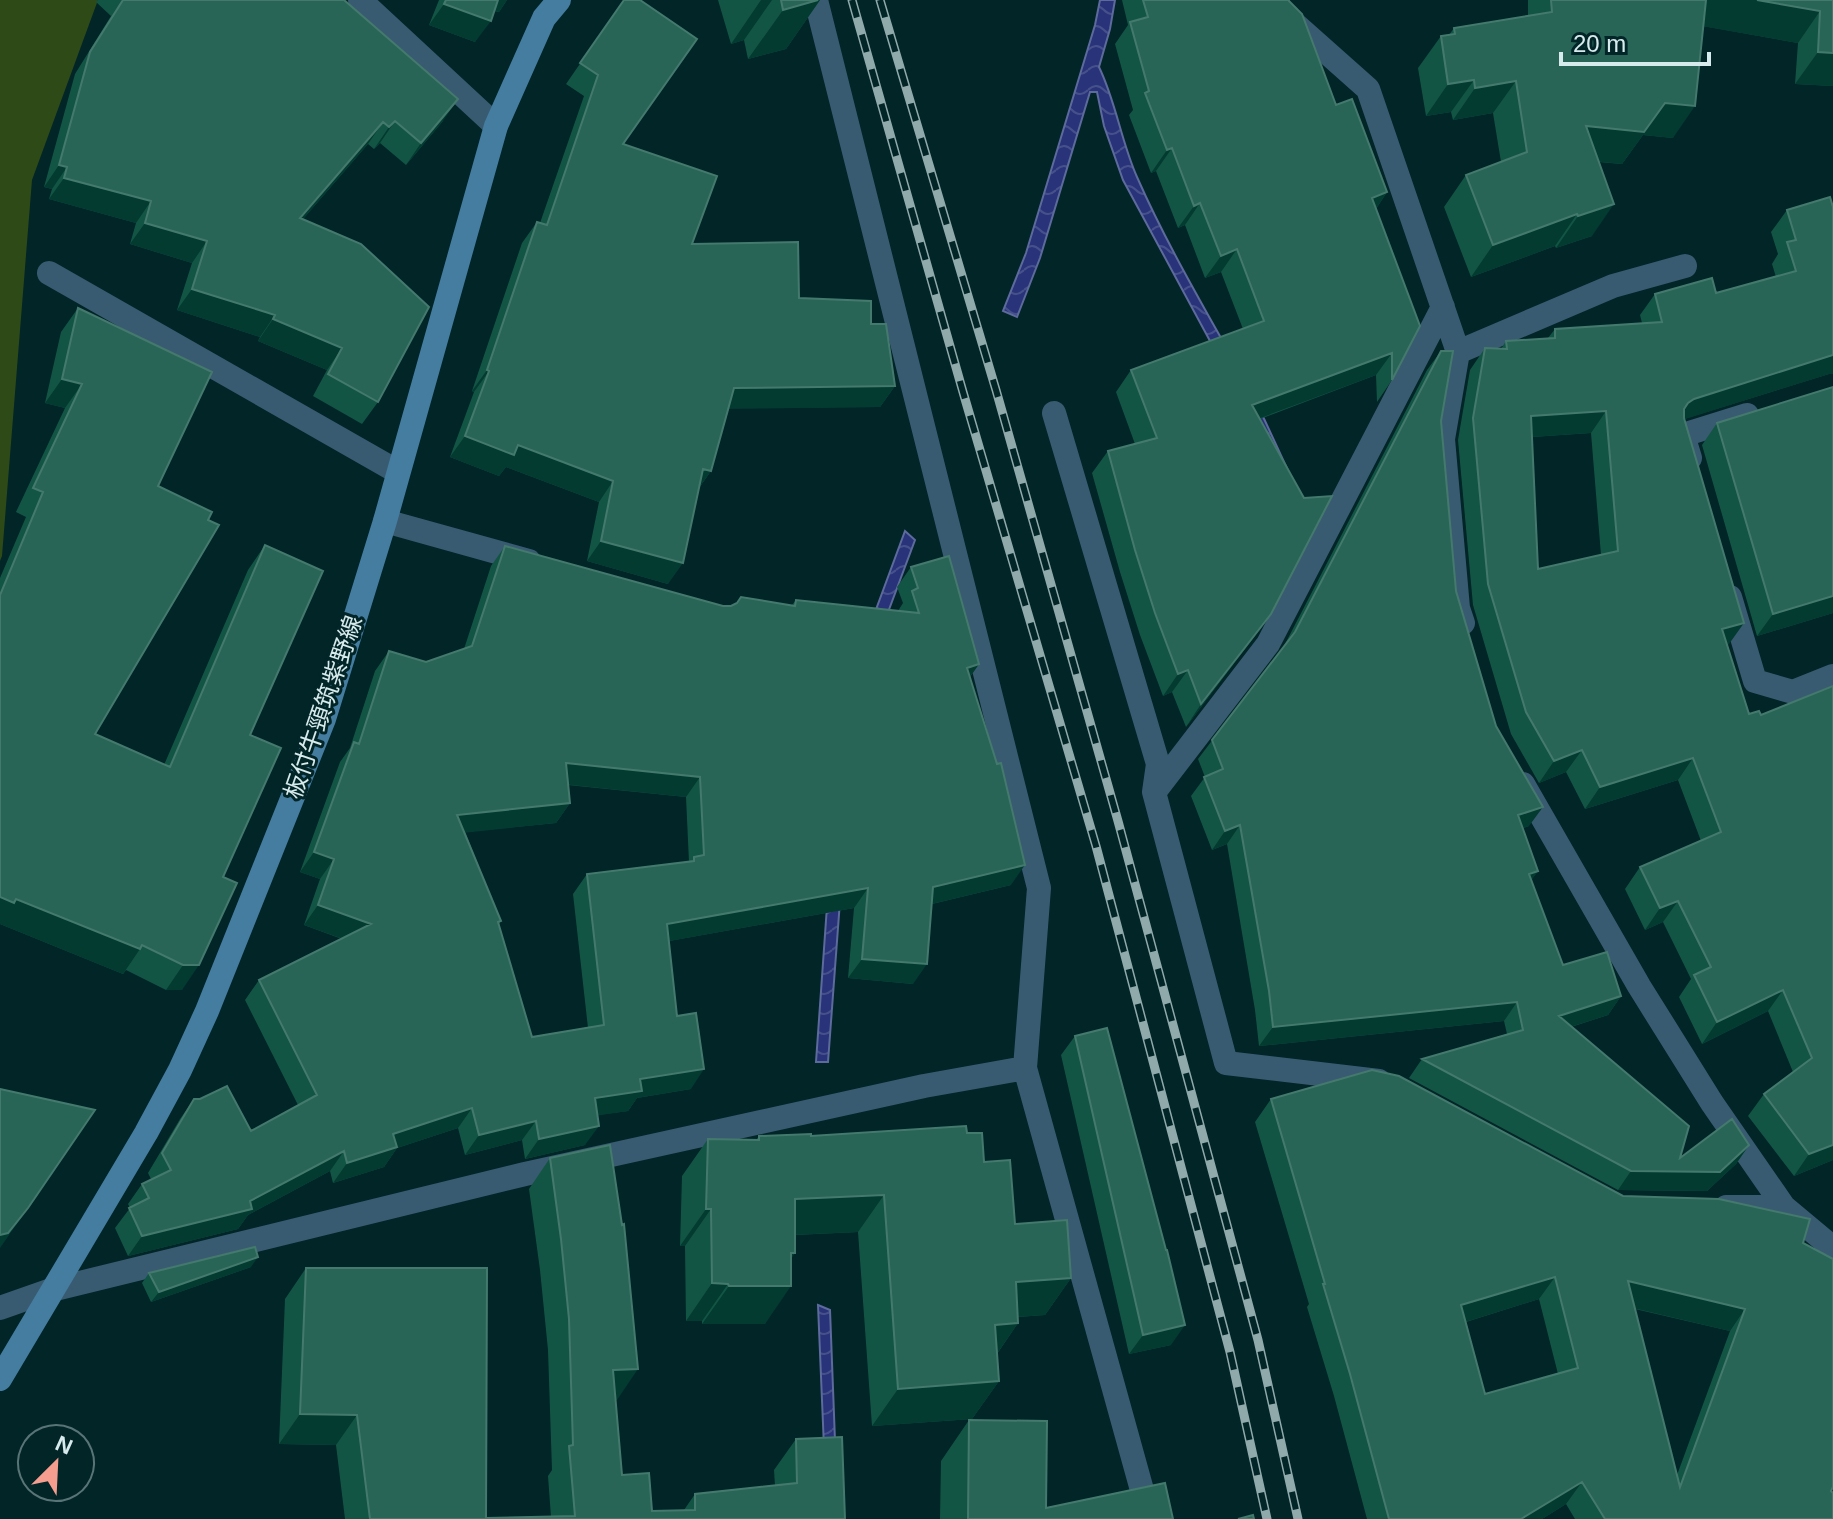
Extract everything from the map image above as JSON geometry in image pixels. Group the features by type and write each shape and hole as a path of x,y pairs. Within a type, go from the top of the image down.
{"main road":[{"name":"板付牛頸筑紫野線","path":"0,1379 180,1070 207,1011 324,719 385,521 496,126 550,6"}],"street":[{"path":"360,0 496,126"},
{"path":"816,0 1039,888 1025,1068 1150,1519"},
{"path":"1278,0 1278,9 1368,89 1458,352 1443,439 1458,608 1467,637"},
{"path":"1458,352 1613,286 1685,266"},
{"path":"49,273 398,472"},
{"path":"1154,792 1268,644 1443,307"},
{"path":"1695,478 1683,435 1773,407"},
{"path":"1054,413 1158,764 1154,792 1226,1063 1369,1079 1389,1084 1403,1092"},
{"path":"385,521 549,567"},
{"path":"1725,579 1755,681 1793,692 1833,676"},
{"path":"1513,768 1647,999 1712,1103 1784,1207 1833,1248"},
{"path":"0,1308 51,1290 525,1174 924,1086 1025,1068"},
{"path":"1707,1206 1784,1207"}],"green space":[{"path":"0,0 98,0 32,180 0,561"}],"water":[{"path":"1100,0 1115,0 1099,67 1131,163 1178,260 1252,394 1309,516 1243,402 1123,180 1104,126 1097,92 1090,92 1040,258 1017,317 1003,311 1026,253"},
{"path":"905,531 915,540 875,647 849,780 828,1062 816,1062 836,779 864,642"},
{"path":"818,1305 830,1310 838,1519 827,1519"}],"building":[{"path":"123,0 344,0 458,99 421,143 395,121 389,127 383,122 300,218 361,244 429,307 378,402 328,374 342,348 273,319 275,315 192,289 207,241 145,223 151,201 64,178 67,167 59,165 90,52"},
{"path":"446,0 498,0 491,21 444,4"},
{"path":"624,0 640,0 697,39 623,144 717,176 692,244 798,242 799,298 871,301 871,324 886,324 895,386 734,388 711,471 703,469 683,563 601,541 613,481 518,445 514,455 465,436 537,222 547,225 598,75 580,63"},
{"path":"781,0 818,0 783,10"},
{"path":"1143,0 1288,0 1302,14 1336,105 1352,99 1387,192 1372,198 1420,326 1392,380 1392,353 1252,405 1304,498 1332,496 1271,614 1201,704 1188,670 1178,674 1155,613 1108,451 1157,438 1131,370 1264,321 1237,249 1221,256 1200,203 1194,206 1172,148 1167,150 1145,93 1149,91 1130,22 1148,17"},
{"path":"1551,0 1706,0 1695,106 1665,103 1644,132 1586,126 1614,204 1577,214 1493,245 1466,175 1527,152 1516,81 1475,88 1474,80 1448,84 1441,36 1455,34 1454,28 1552,12"},
{"path":"1757,0 1833,0 1833,53 1818,52 1820,11"},
{"path":"1830,197 1833,207 1833,355 1694,399 1684,409 1684,418 1744,623 1722,629 1749,714 1759,711 1761,715 1833,686 1833,1145 1809,1154 1764,1094 1812,1058 1783,990 1717,1022 1694,975 1711,967 1678,901 1660,908 1640,867 1721,832 1693,758 1600,787 1582,750 1554,761 1526,712 1488,584 1473,418 1485,348 1507,349 1506,341 1555,338 1555,329 1662,322 1655,294 1712,278 1716,293 1796,271 1787,242 1796,240 1787,210","holes":["1606,411 1618,551 1538,569 1531,416"]},
{"path":"78,308 212,372 158,486 212,512 208,520 219,525 95,734 170,767 265,545 323,571 250,735 281,748 223,877 237,883 199,965 183,965 142,945 140,949 16,899 14,903 0,897 0,595 43,492 33,488 82,384 62,379"},
{"path":"1441,351 1453,351 1441,421 1456,591 1496,726 1543,807 1518,815 1538,871 1529,874 1563,965 1607,952 1621,996 1559,1016 1689,1126 1680,1158 1732,1119 1749,1145 1720,1172 1631,1171 1422,1059 1523,1030 1517,1002 1273,1027 1240,825 1225,831 1204,777 1223,769 1212,740 1295,632"},
{"path":"1833,387 1833,596 1773,614 1717,423"},
{"path":"505,546 723,606 737,603 741,597 795,606 796,600 919,613 912,591 918,588 911,567 949,556 979,664 967,668 997,764 1001,763 1025,865 933,887 927,964 862,959 868,888 667,924 677,1016 696,1013 704,1069 640,1079 642,1091 595,1098 599,1126 539,1139 536,1121 479,1135 472,1108 393,1134 397,1147 347,1163 344,1151 250,1201 252,1209 142,1236 129,1208 149,1198 142,1184 171,1170 162,1153 194,1099 227,1086 251,1131 317,1095 259,980 371,924 318,905 334,859 314,852 354,742 359,744 389,651 426,662 472,646","holes":["566,763 700,777 704,855 694,857 694,861 587,874 604,1025 532,1037 498,922 501,921 457,815 570,803"]},
{"path":"1107,1028 1185,1325 1143,1335 1075,1036"},
{"path":"1372,1070 1399,1076 1623,1196 1719,1199 1810,1219 1803,1243 1833,1259 1833,1519 1605,1519 1582,1482 1521,1519 1389,1519 1271,1099","holes":["1555,1277 1578,1368 1485,1394 1461,1305","1628,1281 1745,1309 1680,1487"]},
{"path":"0,1089 95,1110 28,1208 8,1233 0,1235"},
{"path":"966,1126 967,1133 982,1133 984,1162 1010,1160 1015,1224 1067,1220 1071,1278 1016,1282 1018,1323 995,1325 999,1381 898,1389 884,1195 795,1199 795,1253 791,1253 791,1286 712,1283 711,1209 706,1209 708,1139 759,1140 759,1136 811,1136"},
{"path":"610,1145 624,1224 638,1369 613,1370 622,1475 649,1473 652,1511 695,1510 695,1494 797,1483 796,1439 842,1437 845,1519 370,1519 357,1415 300,1414 306,1268 487,1268 486,1518 575,1516 569,1446 573,1445 569,1319 550,1158"},
{"path":"255,1247 258,1257 159,1292 149,1273"},
{"path":"969,1420 1047,1421 1046,1508 1165,1483 1173,1519 968,1519"}],"railway":[{"path":"852,0 1096,846 1230,1352 1267,1519"},
{"path":"880,0 996,390 1118,821 1258,1340 1298,1519"}]}
